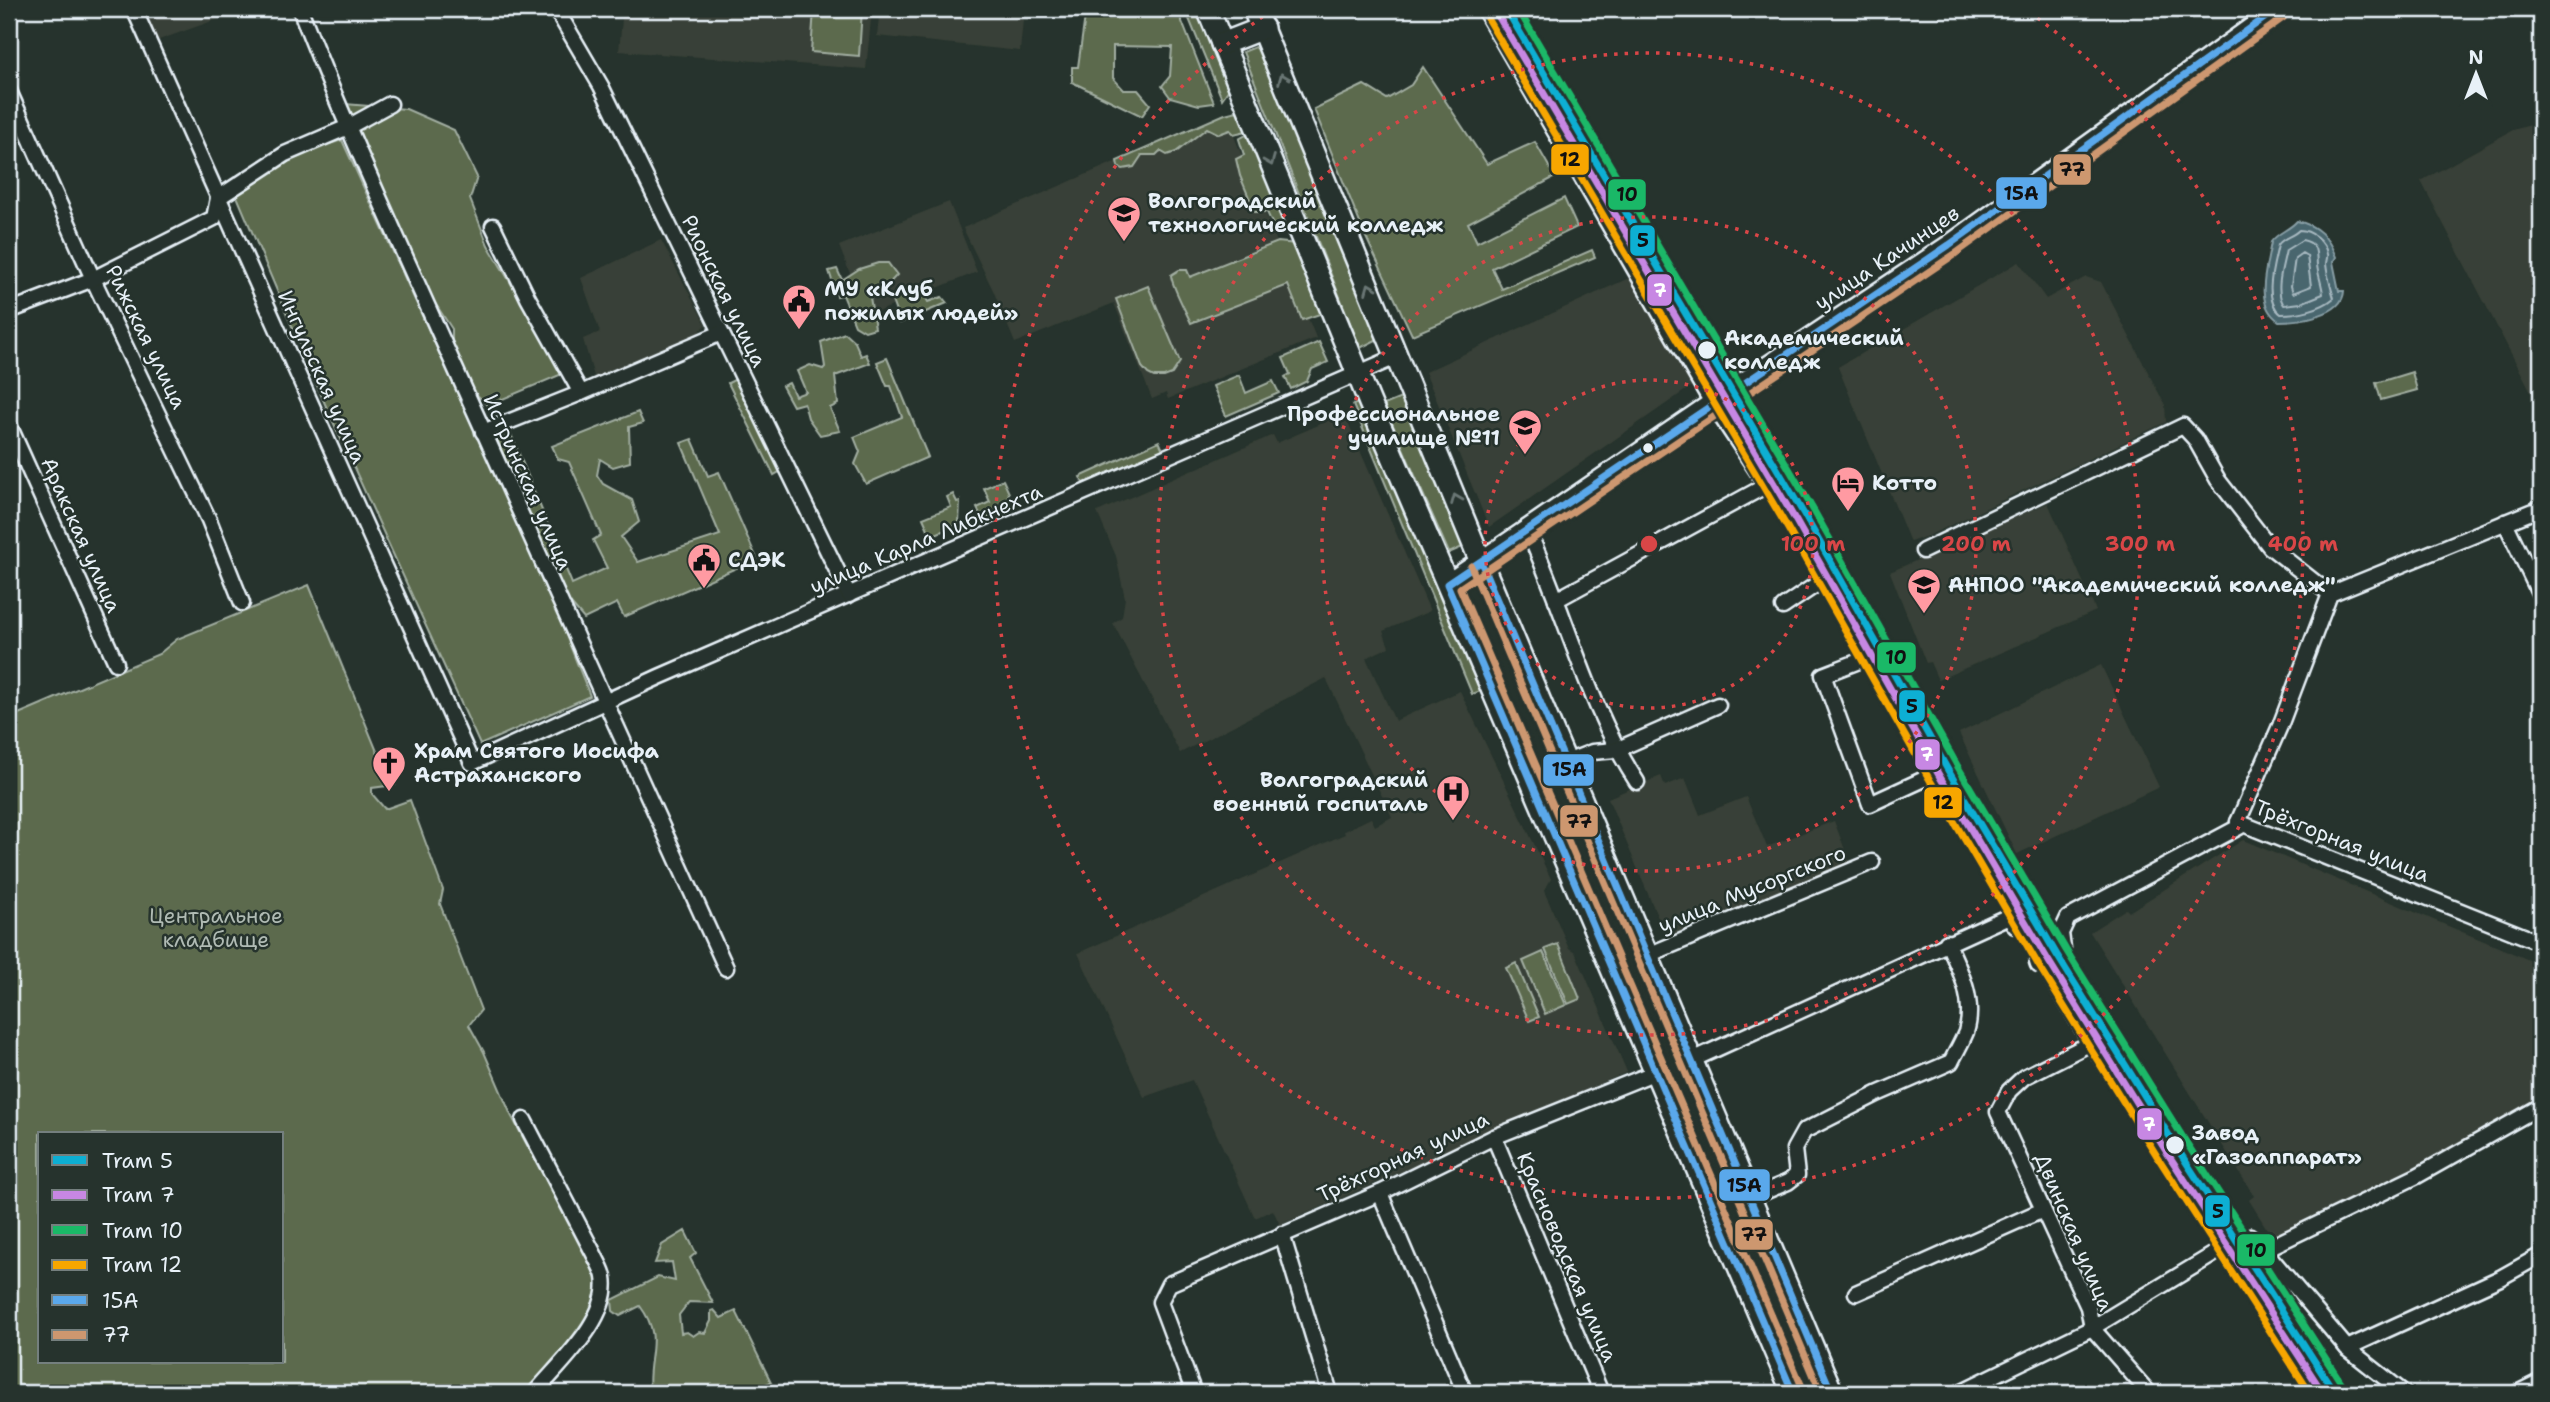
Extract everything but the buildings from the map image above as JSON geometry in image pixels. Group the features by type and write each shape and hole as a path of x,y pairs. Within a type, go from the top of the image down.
{"highway":[{"path":"1208,9 1357,373 1793,1393"},
{"path":"1222,44 1259,18 1481,562 1832,1393"}],"main road":[{"name":"улица Качинцев","path":"1447,584 1949,245 2277,9"}],"street":[{"name":"Ингульская улица","path":"134,9 472,763"},
{"name":"Истринская улица","path":"300,9 348,127 562,611 607,703 726,968"},
{"name":"Рионская улица","path":"556,9 601,86 849,595"},
{"path":"1484,9 1712,403 1767,485 1823,580 2042,962 2091,1043 2224,1248"},
{"name":"Рижская улица","path":"9,91 93,279 209,520 242,603"},
{"path":"9,311 93,279 214,218 218,198 285,154 348,127 390,104"},
{"path":"493,226 528,298 581,393"},
{"path":"484,432 721,333"},
{"name":"улица Карла Либкнехта","path":"472,763 659,677 1398,356"},
{"name":"Аракская улица","path":"9,425 116,663"},
{"path":"1923,551 2183,426 2195,439 2218,480 2270,547 2330,594"},
{"path":"1556,600 1767,485"},
{"path":"2238,822 2280,726 2330,594 2541,508"},
{"path":"2505,522 2541,597"},
{"path":"1528,531 1616,750 1637,782"},
{"path":"1783,607 1823,580"},
{"path":"1867,658 1823,675 1870,804 1933,775"},
{"path":"1566,761 1592,752 1616,750 1718,705"},
{"name":"Трёхгорная улица","path":"2042,962 2057,955 2063,948 2061,933 2068,918 2239,827 2238,822 2541,943"},
{"name":"улица Мусоргского","path":"1648,955 1872,862"},
{"path":"1692,1060 2009,916 2038,965 2042,962"},
{"path":"1750,1198 1788,1182 1797,1175 1794,1149 1804,1131 1877,1094 1951,1062 1966,1030 1969,1003 1964,976 1947,942"},
{"name":"Двинская улица","path":"2091,1043 2024,1077 2009,1091 1998,1112 2088,1307 2092,1328 2148,1393"},
{"name":"Трёхгорная улица","path":"1194,1393 1160,1302 1169,1284 1380,1193 1494,1137 1656,1072"},
{"path":"2264,1250 2417,1176 2541,1106"},
{"path":"524,1120 604,1277 602,1299 591,1327 535,1393"},
{"name":"Красноводская улица","path":"1494,1137 1601,1393"},
{"path":"1380,1193 1465,1393"},
{"path":"1856,1293 2043,1210"},
{"path":"1282,1234 1330,1393"},
{"path":"1958,1393 2092,1328 2224,1248 2250,1236 2347,1348 2403,1393"},
{"path":"2347,1348 2500,1278 2541,1255"},
{"path":"2517,1393 2541,1381"}],"shaded area":[{"path":"142,9 246,9 156,41"},
{"path":"623,9 872,9 866,69 619,51"},
{"path":"880,9 1024,9 1020,51 877,36"},
{"name":"Волгоградский технологический колледж","path":"1225,114 1316,338 1168,399 1166,393 1152,399 1114,303 1015,343 963,228"},
{"path":"2541,122 2541,401 2537,403 2421,181 2513,130"},
{"path":"949,202 977,272 867,316 839,246"},
{"path":"661,240 706,325 687,343 596,383 583,339 600,332 581,278"},
{"path":"2019,262 2046,299 2086,277 2101,282 2165,405 2166,422 1930,535 1910,542 1838,367"},
{"name":"Профессиональное училище №11","path":"1629,278 1693,385 1489,527 1425,372"},
{"name":"Волгоградский военный госпиталь","path":"1344,414 1430,611 1383,631 1389,647 1366,658 1395,721 1460,691 1551,879 1544,891 1569,948 1575,952 1627,1072 1280,1225 1273,1210 1255,1218 1192,1080 1144,1097 1078,953 1345,834 1344,831 1371,818 1375,826 1392,817 1326,678 1180,753 1113,623 1122,617 1125,598 1116,556 1097,512 1273,435 1277,443"},
{"path":"2048,503 2096,611 1938,680 1930,662 1926,663 1890,572"},
{"path":"2101,665 2159,787 2017,854 1959,733"},
{"path":"1661,776 1665,786 1685,778 1700,815 1746,797 1767,847 1834,821 1850,863 1666,937 1608,798"},
{"path":"2243,840 2541,965 2541,1095 2506,1121 2419,1171 2272,1237 2249,1200 2254,1196 2090,932 2126,909 2129,912"}],"green space":[{"path":"814,9 862,9 859,56 811,52"},
{"path":"1086,9 1112,9 1112,15 1134,16 1136,9 1177,9 1214,103 1199,105 1170,97 1162,86 1170,76 1172,47 1113,46 1113,78 1124,90 1138,90 1150,104 1142,116 1072,82 1072,67 1078,67"},
{"path":"1185,9 1196,9 1229,89 1222,99"},
{"path":"1260,45 1378,339 1360,348 1243,52"},
{"path":"1423,67 1487,164 1535,142 1555,177 1468,223 1477,242 1564,198 1577,227 1492,268 1502,289 1592,250 1595,257 1412,335 1364,233 1314,109 1364,85 1387,99 1411,85"},
{"path":"345,104 406,109 454,130 477,177 470,199 488,245 516,292 535,315 562,374 500,400 490,408 470,388 452,347 452,329 427,291"},
{"path":"1237,111 1246,131 1234,134 1230,130 1219,134 1207,128 1176,152 1167,155 1160,151 1156,155 1142,155 1134,167 1123,169 1118,166 1117,161"},
{"path":"1248,134 1290,232 1276,232 1267,212 1255,212 1236,159 1244,155 1239,139"},
{"path":"342,140 554,605 590,696 480,745 325,404 236,194 295,155"},
{"path":"1278,242 1296,244 1323,313 1302,320 1288,285 1191,323 1171,275 1179,270 1187,270 1190,277"},
{"path":"888,263 897,275 882,291 870,297 875,328 865,331 855,325 843,295 837,296 829,271 837,269 842,280 859,269"},
{"path":"1148,286 1180,362 1172,374 1164,377 1154,377 1142,367 1116,299"},
{"path":"921,287 928,302 942,297 947,303 900,323 893,297"},
{"path":"845,333 855,342 861,356 866,354 870,363 835,376 838,404 830,408 840,431 820,435 808,418 804,403 793,406 782,386 789,383 795,396 806,392 797,371 810,365 823,369 825,367 821,342"},
{"path":"1319,342 1328,362 1312,369 1307,381 1291,389 1285,377 1290,374 1283,358"},
{"path":"887,358 928,457 866,484 855,464 860,452 854,437 902,417 891,386 887,386 877,362"},
{"path":"2412,372 2417,390 2381,400 2376,383"},
{"path":"1239,375 1246,393 1273,381 1279,393 1226,416 1213,386"},
{"path":"740,377 786,468 774,475 728,383"},
{"path":"1401,398 1465,546 1449,553 1384,405"},
{"path":"1362,401 1484,690 1472,694 1353,405"},
{"path":"638,412 643,423 629,427 630,462 613,467 600,459 597,475 603,484 632,500 639,522 621,537 638,562 720,535 681,443 692,439 708,476 719,472 757,559 624,617 617,603 584,619 559,590 494,432 508,427 572,584 607,568 593,540 601,535 569,462 558,459 552,446"},
{"path":"1159,441 1164,452 1085,487 1080,477"},
{"path":"1003,480 1009,493 1005,510 986,519 977,508 990,502 984,488"},
{"path":"953,494 957,502 960,501 959,524 931,536 923,518 951,507 947,497"},
{"name":"Центральное кладбище","path":"309,585 387,776 393,779 395,785 372,788 372,794 385,809 410,800 443,890 440,904 481,1010 469,1025 484,1052 511,1115 588,1259 598,1284 586,1326 529,1393 9,1393 9,718 159,654 177,639"},
{"path":"1558,944 1580,999 1568,1004 1545,949"},
{"path":"1543,952 1566,1005 1545,1014 1523,961"},
{"path":"1516,963 1539,1017 1529,1021 1506,968"},
{"path":"685,1231 696,1253 690,1258 713,1303 689,1302 679,1315 681,1333 687,1332 693,1336 699,1332 705,1333 711,1321 711,1311 714,1310 721,1318 736,1311 771,1382 742,1393 650,1393 653,1339 647,1318 640,1306 620,1316 613,1311 612,1300 658,1277 675,1281 672,1262 655,1263 662,1245"}],"water":[{"path":"2297,221 2317,229 2326,238 2336,257 2333,262 2339,291 2344,291 2342,299 2328,311 2308,318 2279,321 2266,305 2265,274 2271,242"}],"tram line":[{"name":"5","path":"1506,9 1805,516 1949,772 2057,955 2175,1145 2335,1393"},
{"name":"10","path":"1518,9 1814,511 1958,767 2066,950 2344,1387"},
{"name":"7","path":"1497,14 1796,521 1940,777 2048,960 2166,1151 2323,1393"},
{"name":"12","path":"1488,20 1787,527 2039,966 2157,1156 2310,1393"}],"transit line":[{"name":"15А","path":"1793,1393 1447,584 1949,245 2277,9"},
{"name":"77","path":"1803,1389 1460,588 1955,254 2283,18"},
{"name":"15А","path":"1481,562 1832,1393"},
{"name":"77","path":"1471,566 1821,1393"}],"place":[{"name":"Волгоградский технологический колледж","path":"1124,243"},
{"name":"МУ «Клуб пожилых людей»","path":"799,331"},
{"name":"Академический колледж","path":"1707,350"},
{"name":"Профессиональное училище №11","path":"1525,456"},
{"name":"Котто","path":"1848,513"},
{"name":"СДЭК","path":"704,590"},
{"name":"АНПОО \"Академический колледж\"","path":"1924,615"},
{"name":"Храм Святого Иосифа Астраханского","path":"389,793"},
{"name":"Волгоградский военный госпиталь","path":"1453,822"},
{"name":"Завод «Газоаппарат»","path":"2175,1145"}]}
